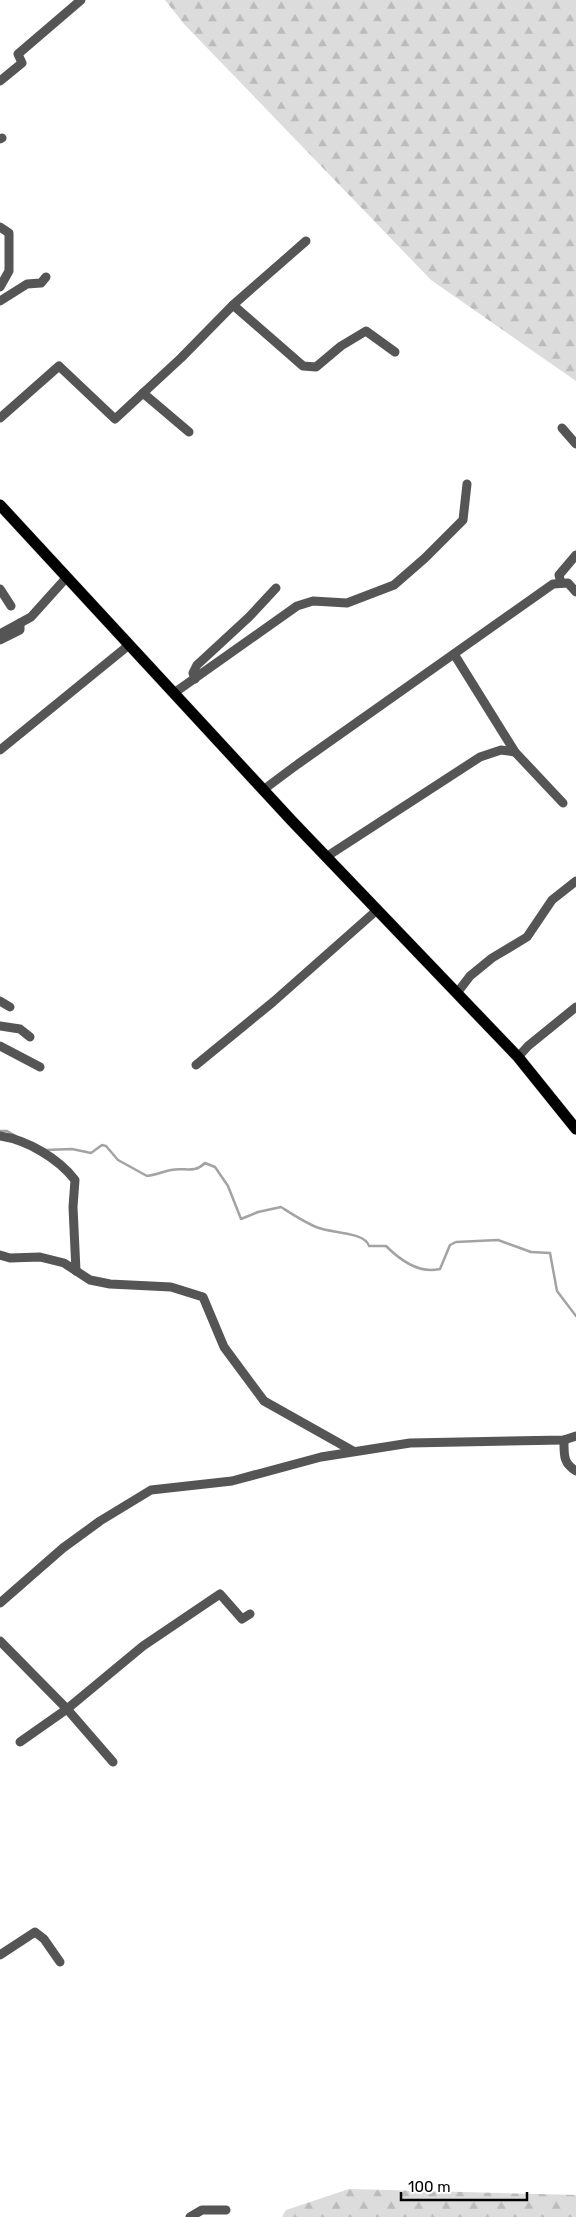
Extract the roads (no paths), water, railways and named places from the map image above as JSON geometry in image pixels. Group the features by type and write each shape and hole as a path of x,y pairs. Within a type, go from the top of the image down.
{"main road":[{"path":"0,505 263,790 518,1057 576,1129"}],"street":[{"path":"0,81 22,63 18,54 81,0"},
{"path":"0,228 9,233 9,271 0,288"},
{"path":"0,418 59,366 116,419 233,305 306,242"},
{"path":"0,301 27,284 40,283 46,277"},
{"path":"233,305 303,366 316,367 342,346 366,331 395,352"},
{"path":"144,393 189,432"},
{"path":"562,428 576,444"},
{"path":"174,693 297,606 313,601 347,603 394,584 425,558 463,520 467,484"},
{"path":"561,584 559,575 576,555"},
{"path":"0,634 30,617 66,577"},
{"path":"263,790 553,584 568,583 576,592"},
{"path":"195,679 193,673 197,665 249,617 276,588"},
{"path":"0,589 11,606"},
{"path":"0,640 20,630 20,623"},
{"path":"0,750 129,645"},
{"path":"454,654 516,752 563,803"},
{"path":"326,857 480,757 501,750 516,752"},
{"path":"457,993 470,976 492,958 527,937 552,900 576,881"},
{"path":"196,1065 280,996 378,910"},
{"path":"0,1001 10,1007"},
{"path":"518,1057 528,1046 576,1007"},
{"path":"0,1026 20,1028 30,1037"},
{"path":"0,1046 40,1067"},
{"path":"0,1136 15,1138 30,1146 66,1168 75,1180 73,1207 76,1271"},
{"path":"0,1255 10,1258 40,1257 64,1263 90,1280 110,1284 171,1287 203,1297 224,1347 264,1400 353,1451"},
{"path":"0,1603 63,1548 151,1490 232,1481 321,1457 410,1443 564,1440 576,1436"},
{"path":"564,1440 564,1458 568,1466 576,1471"},
{"path":"20,1742 67,1709 143,1646 220,1594 242,1619 250,1614"},
{"path":"0,1641 67,1709 113,1762"},
{"path":"0,1955 35,1932 44,1939 60,1962"},
{"path":"190,2217 202,2210 226,2210"}],"waterway":[{"path":"0,1131 7,1131 16,1136"},
{"path":"45,1150 72,1149 91,1153 102,1145 106,1146 118,1160 147,1176 176,1169 193,1169 205,1163 215,1167 228,1186 241,1219 258,1212 281,1207 324,1230 355,1235 366,1241 369,1246 386,1246 404,1261 418,1268 440,1269 450,1245 456,1242 498,1240 531,1252 550,1253 557,1291 576,1316"}]}
